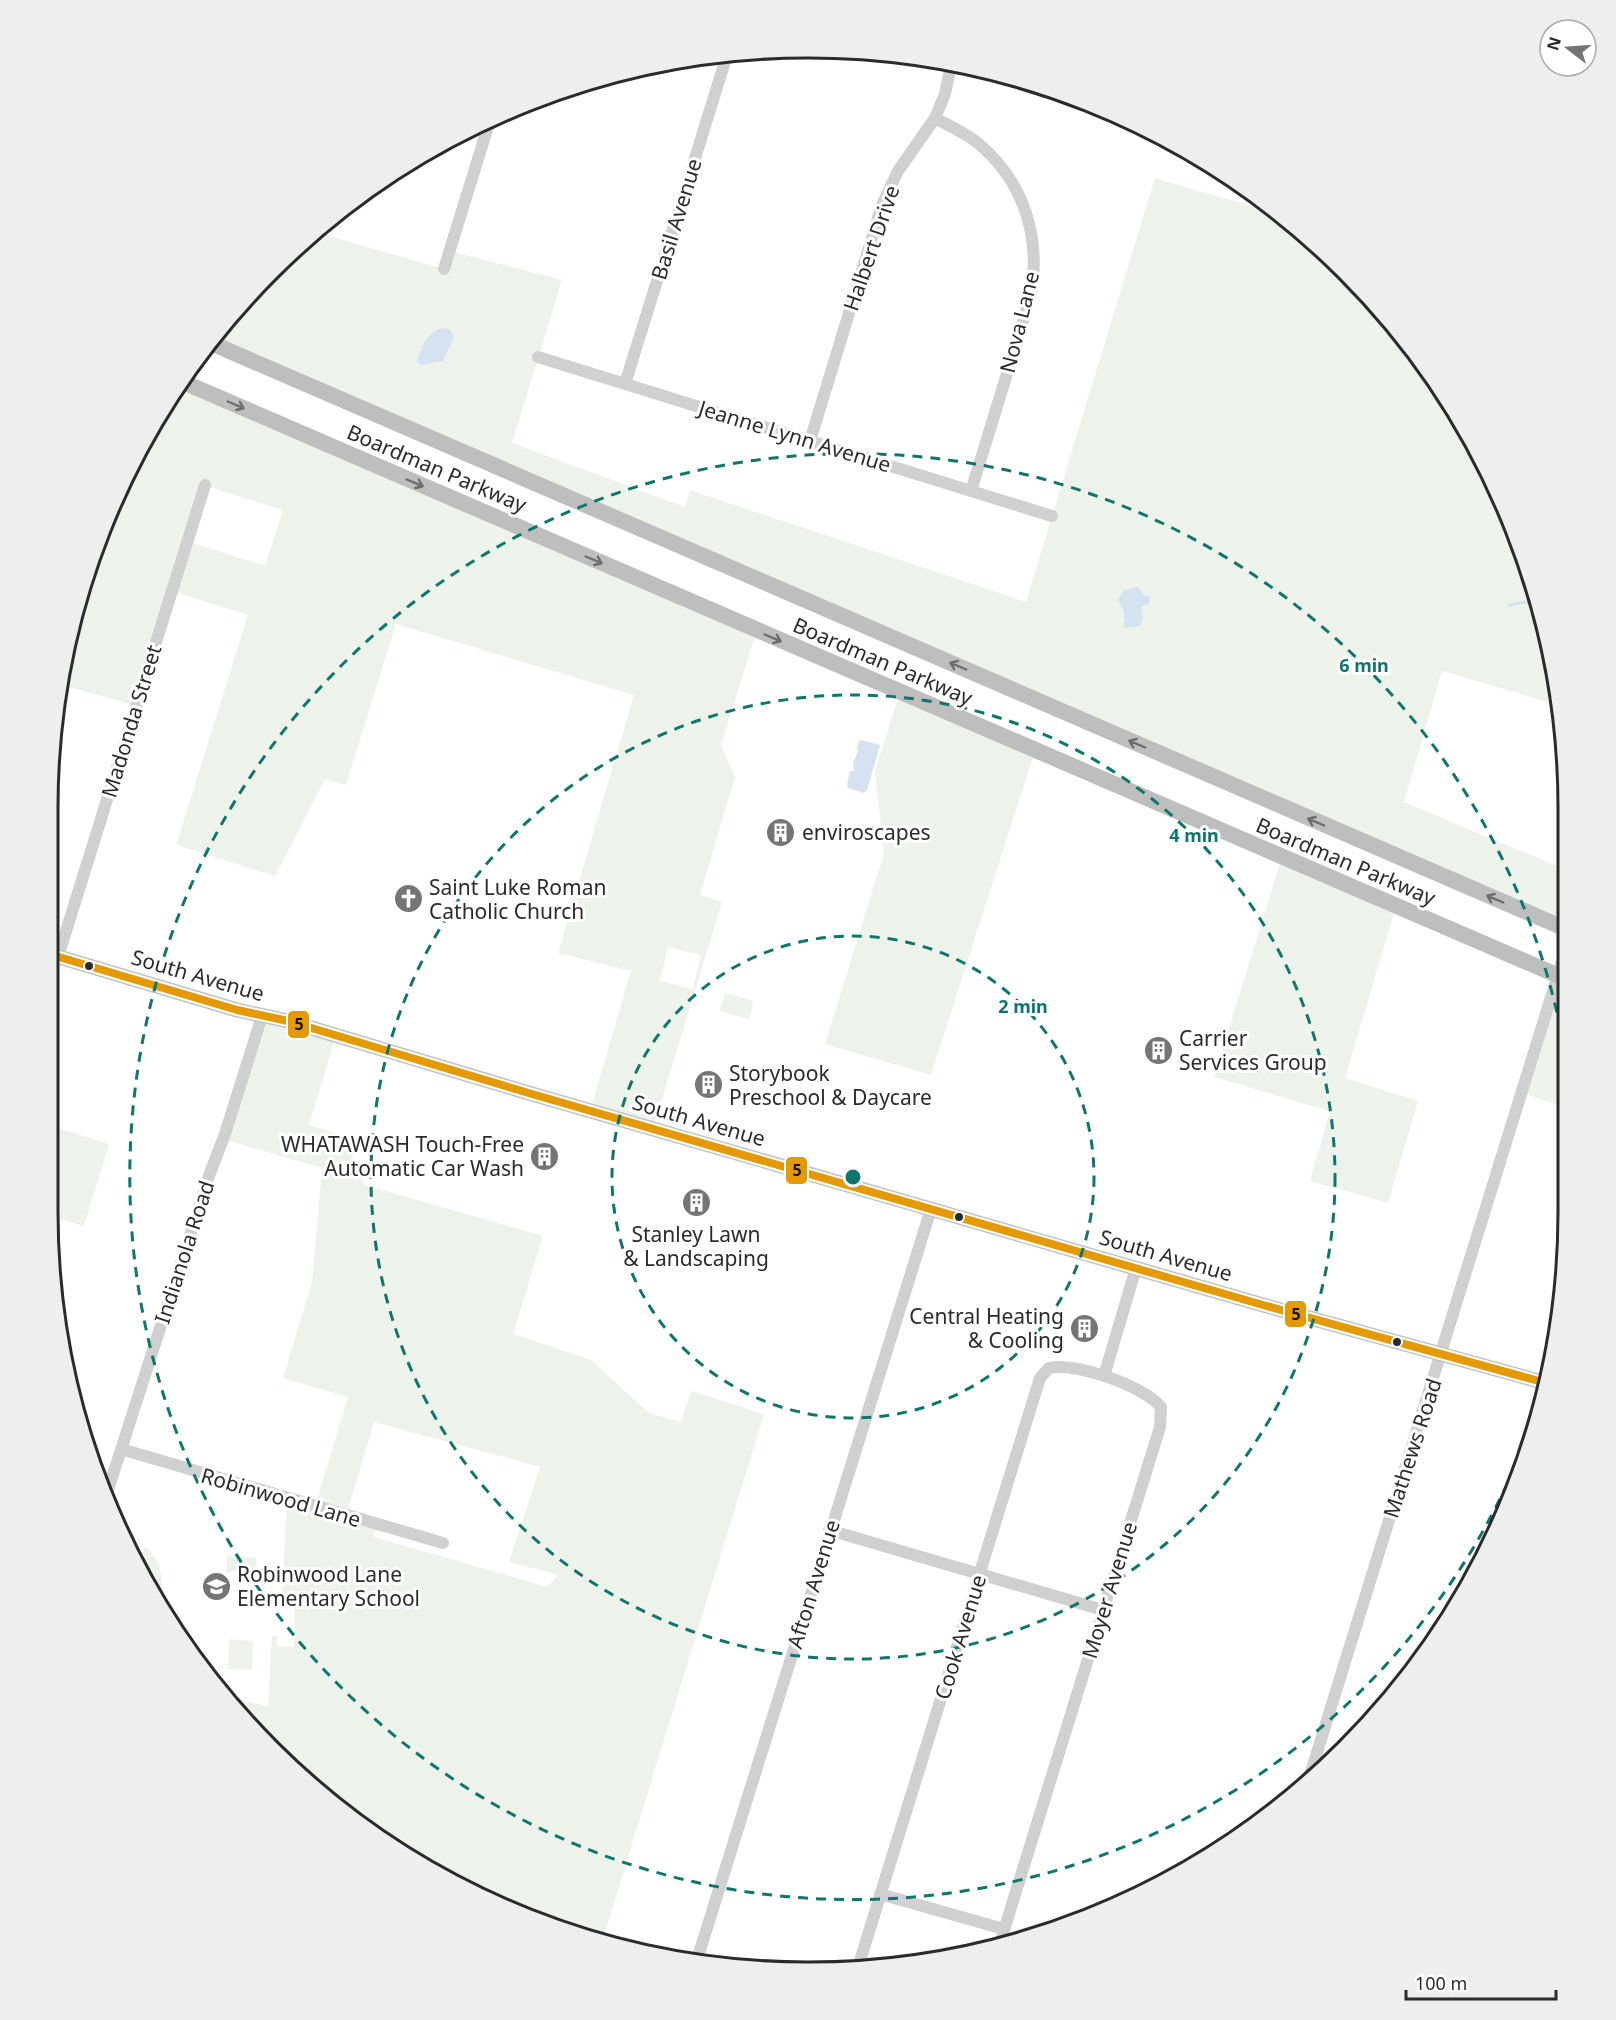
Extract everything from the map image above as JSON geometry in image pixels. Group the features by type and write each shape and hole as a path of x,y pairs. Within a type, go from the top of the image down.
{"highway":[{"name":"Boardman Parkway","path":"218,346 1558,925"},
{"name":"Boardman Parkway","path":"190,385 1558,976"}],"main road":[{"name":"South Avenue","path":"58,957 167,990 298,1024 1136,1268 1538,1381"}],"street":[{"name":"Basil Avenue","path":"625,384 724,64"},
{"name":"Halbert Drive","path":"810,441 882,205 898,171 935,118 945,94 950,72"},
{"name":"Nova Lane","path":"935,118 977,143 1006,173 1023,202 1034,244 1034,276 1030,299 971,491"},
{"path":"444,269 486,132"},
{"name":"Jeanne Lynn Avenue","path":"538,357 1052,516"},
{"name":"Madonda Street","path":"58,941 205,485"},
{"name":"Mathews Road","path":"1313,1766 1558,975"},
{"name":"Indianola Road","path":"110,1484 262,1016"},
{"name":"Afton Avenue","path":"699,1953 931,1209"},
{"path":"1104,1376 1136,1268"},
{"name":"Cook Avenue","path":"860,1960 1040,1378 1046,1370 1056,1366 1065,1366 1104,1376"},
{"name":"Moyer Avenue","path":"1002,1936 1160,1427 1161,1407 1156,1400 1104,1376"},
{"name":"Robinwood Lane","path":"121,1449 442,1543"},
{"path":"830,1530 1103,1610"},
{"path":"880,1894 1004,1929"}],"shaded area":[{"path":"1155,178 1256,208 1302,244 1338,278 1403,352 1457,433 1500,521 1518,567 1532,614 1550,703 1442,671 1404,802 1558,867 1558,926 218,346 278,278 325,235 444,269 450,251 562,280 512,443 685,507 690,490 1026,602","holes":["454,336 446,355 417,361 426,340"]},
{"path":"190,385 757,630 721,745 735,777 700,895 722,902 653,1129 590,1111 631,971 558,953 634,695 396,624 346,785 325,779 275,876 176,845 248,615 172,591 136,706 69,687 73,662 98,567 116,521 159,433","holes":["206,486 283,510 265,566 187,541","668,947 701,955 693,989 660,981"]},
{"path":"900,692 1035,751 931,1075 825,1044 884,853 875,771"},
{"path":"1282,857 1396,907 1345,1078 1418,1101 1388,1203 1310,1181 1330,1111 1214,1077"},
{"path":"1558,975 1558,1104 1522,1093"},
{"path":"725,993 754,1001 749,1019 720,1011"},
{"path":"262,1016 336,1035 309,1125 345,1136 364,1185 543,1236 513,1334 591,1360 649,1413 681,1422 691,1391 764,1414 605,1933 567,1922 477,1884 433,1861 392,1835 314,1776 278,1742 238,1698 268,1707 272,1636 277,1636 277,1646 294,1647 295,1594 292,1594 291,1600 282,1599 286,1512 290,1500 315,1507 348,1397 283,1378 312,1282 322,1168 223,1139","holes":["374,1422 540,1467 509,1562 558,1575 547,1587 374,1537 377,1525 346,1516"]},
{"path":"58,1128 109,1144 84,1226 58,1218"},
{"path":"145,1546 158,1562 162,1581 161,1590 159,1587 142,1555"},
{"path":"227,1556 256,1558 257,1572 226,1572"},
{"path":"229,1639 253,1641 252,1670 228,1669"}],"water":[{"path":"442,328 449,329 454,337 443,361 420,365 417,361 426,341 432,333"},
{"path":"1138,587 1145,596 1150,597 1149,604 1141,606 1143,620 1139,626 1123,628 1124,614 1118,600 1124,590"},
{"path":"861,740 880,745 867,790 864,793 848,788 847,785 850,771 854,771 853,764"}],"waterway":[{"path":"1509,605 1529,603"}],"transit line":[{"name":"5","path":"58,957 237,1010 288,1021 532,1094 1263,1305 1538,1381"}],"place":[{"name":"enviroscapes","path":"781,832"},
{"name":"Saint Luke Roman Catholic Church","path":"408,899"},
{"name":"Carrier Services Group","path":"1158,1050"},
{"name":"Storybook Preschool & Daycare","path":"708,1085"},
{"name":"WHATAWASH Touch-Free Automatic Car Wash","path":"545,1156"},
{"name":"Stanley Lawn & Landscaping","path":"696,1203"},
{"name":"Central Heating & Cooling","path":"1085,1328"},
{"name":"Robinwood Lane Elementary School","path":"216,1586"}]}
